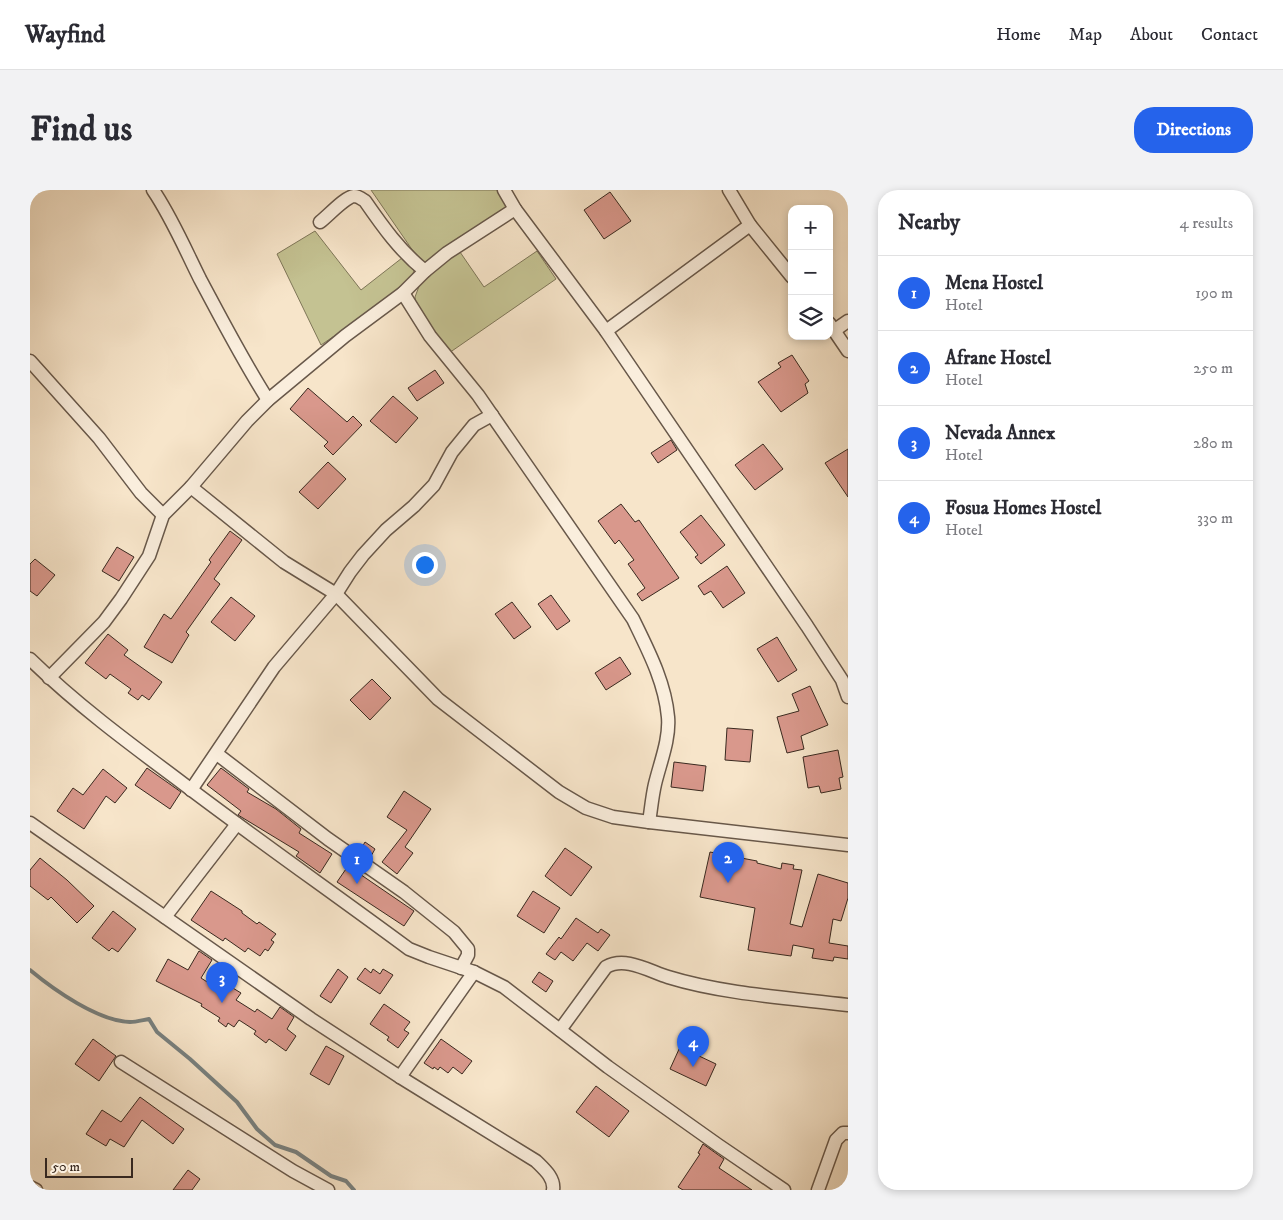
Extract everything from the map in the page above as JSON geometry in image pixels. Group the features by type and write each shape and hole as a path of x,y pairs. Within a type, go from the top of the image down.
{"street":[{"path":"154,190 248,368 268,400"},
{"path":"504,190 515,209 606,331 807,626 842,680 848,697"},
{"path":"729,190 750,225 788,272"},
{"path":"320,222 352,196 360,198 365,201 402,251 424,271"},
{"path":"49,678 104,622 149,556 163,515 191,487 247,420 268,400 345,336 403,293 424,271 515,209"},
{"path":"606,331 750,225"},
{"path":"403,293 430,336 478,395 634,619 653,658 668,718 665,744 654,787 649,822"},
{"path":"833,327 848,321"},
{"path":"833,328 848,351"},
{"path":"30,361 99,438 141,493 163,515"},
{"path":"191,790 274,667 336,594 363,555 386,530 414,506 434,485 452,452 474,425 492,415"},
{"path":"191,487 284,562 336,594 438,699 559,792 586,808 613,817 848,845"},
{"path":"30,659 49,678 140,752 409,949 474,972 504,987 622,1077 718,1146 784,1190"},
{"path":"216,754 328,839 404,892 454,932 468,949 468,955 461,968"},
{"path":"30,823 311,1019 400,1077 536,1161 548,1172 554,1187"},
{"path":"165,917 237,824"},
{"path":"560,1030 606,966 615,962 629,964 670,977 712,987 848,1005"},
{"path":"400,1077 474,972"},
{"path":"120,1062 293,1171 328,1190"},
{"path":"818,1190 836,1140 843,1133 848,1133"},
{"path":"30,1187 36,1190"}],"shaded area":[{"path":"371,190 497,190 509,210 422,264"},
{"path":"315,231 361,290 402,258 414,271 409,283 399,292 321,345 277,254"},
{"path":"537,251 556,279 449,353 416,307 415,297 421,281 432,270 460,252 484,287"}],"building":[{"path":"610,192 631,221 604,239 584,210"},
{"path":"792,355 809,381 805,384 808,393 781,412 758,382 781,367 778,363"},
{"path":"435,370 444,383 417,401 408,388"},
{"path":"308,388 347,422 353,416 362,425 333,455 324,446 328,442 290,409"},
{"path":"393,396 418,418 396,443 370,421"},
{"path":"671,440 677,450 658,463 651,453"},
{"path":"763,444 783,469 755,490 735,465"},
{"path":"848,449 848,497 825,463"},
{"path":"328,462 346,479 318,509 299,492"},
{"path":"621,504 635,522 639,520 679,578 642,601 637,594 645,588 628,564 634,560 619,540 615,544 598,521"},
{"path":"701,515 725,545 701,564 695,557 698,555 680,532"},
{"path":"230,531 242,540 214,579 220,584 186,632 189,635 172,663 144,647 164,614 171,619"},
{"path":"117,547 134,557 119,581 102,571"},
{"path":"35,559 55,575 37,596 30,591 30,564"},
{"path":"727,566 745,593 723,608 711,591 704,595 698,586"},
{"path":"551,595 570,621 557,630 538,604"},
{"path":"231,597 255,616 235,641 211,622"},
{"path":"512,602 531,627 514,639 495,614"},
{"path":"108,634 128,650 124,655 162,682 149,700 142,695 138,700 128,693 131,689 110,674 106,679 85,663"},
{"path":"777,637 797,670 778,682 757,649"},
{"path":"620,657 631,674 606,690 595,673"},
{"path":"372,679 391,698 370,720 350,700"},
{"path":"810,686 828,725 801,736 804,749 787,753 777,717 799,711 792,694"},
{"path":"727,728 753,730 750,762 725,760"},
{"path":"838,750 843,777 839,778 841,789 821,793 819,786 808,788 803,757"},
{"path":"674,762 706,766 703,791 671,787"},
{"path":"147,768 181,792 170,809 135,785"},
{"path":"221,768 249,789 247,792 276,809 301,829 299,833 332,854 320,873 296,856 299,852 238,815 241,811 207,785"},
{"path":"103,769 127,788 115,803 106,796 84,829 57,811 73,788 83,795"},
{"path":"404,791 431,809 405,847 413,853 397,874 382,862 407,830 387,817"},
{"path":"365,842 375,849 370,858 360,851"},
{"path":"565,848 592,867 571,896 545,876"},
{"path":"710,852 757,861 757,863 781,869 782,863 794,865 793,869 802,870 790,924 802,927 818,874 848,883 848,898 841,921 833,919 829,943 848,946 848,959 834,957 833,961 812,958 814,949 793,945 791,956 748,950 755,908 700,897"},
{"path":"40,858 94,906 77,923 51,897 48,900 30,886 30,870"},
{"path":"348,866 414,911 404,926 337,882"},
{"path":"211,891 242,911 242,913 257,924 259,922 276,934 271,940 274,942 268,951 265,949 260,956 248,948 245,952 225,938 223,941 191,920"},
{"path":"533,891 560,908 544,933 517,916"},
{"path":"113,911 136,929 118,952 112,948 109,951 92,938"},
{"path":"576,918 598,933 601,929 610,935 598,951 587,943 573,961 561,952 555,960 546,954 559,937 561,939"},
{"path":"199,951 212,960 201,978 218,989 223,982 241,993 236,1000 255,1012 257,1009 272,1019 280,1007 294,1017 287,1029 296,1036 286,1051 269,1039 266,1043 254,1034 256,1031 239,1020 234,1027 228,1023 226,1027 218,1021 220,1018 201,1006 202,1004 156,981 168,959 188,970"},
{"path":"365,968 371,973 373,969 380,974 383,969 393,975 380,994 357,979"},
{"path":"338,969 348,977 331,1003 320,996"},
{"path":"539,972 553,981 546,992 532,982"},
{"path":"384,1004 410,1022 404,1030 409,1033 398,1048 387,1040 389,1037 370,1024"},
{"path":"93,1039 116,1056 99,1081 75,1064"},
{"path":"441,1039 472,1061 462,1074 453,1067 448,1073 440,1067 438,1070 434,1067 433,1069 424,1063"},
{"path":"326,1046 344,1056 329,1085 310,1074"},
{"path":"680,1047 716,1064 706,1086 670,1069"},
{"path":"596,1086 629,1111 609,1137 576,1112"},
{"path":"140,1097 184,1129 173,1144 142,1120 124,1147 110,1139 106,1146 86,1134 102,1110 121,1122"},
{"path":"703,1144 724,1159 719,1168 752,1190 683,1190 678,1187 700,1154 698,1153"},
{"path":"188,1170 200,1179 192,1190 173,1190"}],"waterway":[{"path":"30,970 64,995 104,1016 130,1022 149,1019 157,1032 237,1102 257,1129 275,1145 296,1152 331,1176 346,1181 354,1190"}],"place":[{"name":"Afrane Hostel","path":"728,883"},
{"name":"Mena Hostel","path":"357,884"},
{"name":"Nevada Annex","path":"222,1003"},
{"name":"Fosua Homes Hostel","path":"693,1067"}]}
